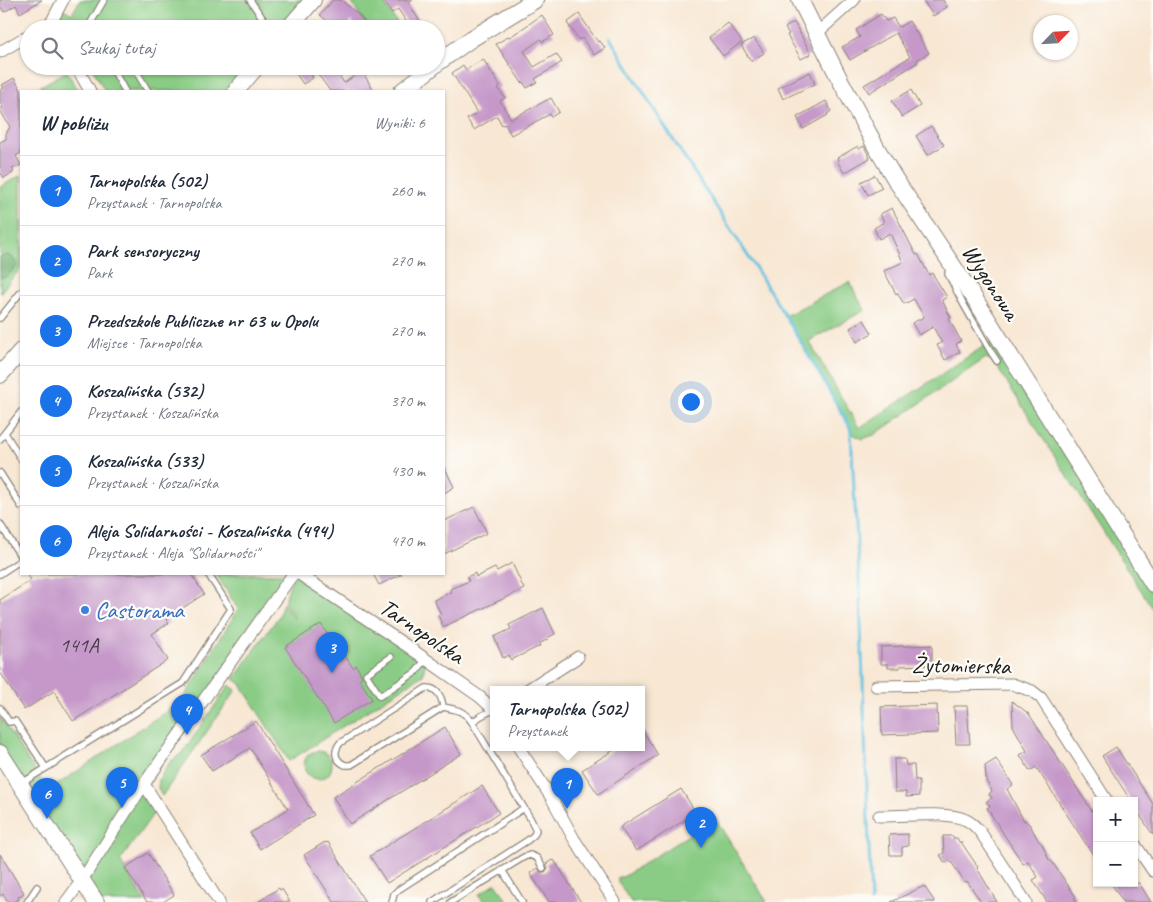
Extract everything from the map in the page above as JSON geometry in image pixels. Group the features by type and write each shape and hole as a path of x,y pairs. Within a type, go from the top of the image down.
{"street":[{"path":"52,20 63,0"},
{"path":"295,20 312,0"},
{"path":"445,58 471,39 535,0"},
{"name":"Wygonowa","path":"800,0 876,147 1153,584"},
{"path":"816,34 854,0"},
{"path":"0,52 20,40"},
{"path":"84,75 90,90"},
{"path":"237,90 249,75"},
{"path":"403,90 422,75"},
{"path":"0,375 20,352"},
{"path":"66,902 144,784 292,575"},
{"name":"Tarnopolska","path":"300,575 426,659 480,697 490,707"},
{"path":"533,686 578,657"},
{"name":"Żytomierska","path":"876,686 1012,684 1032,691 1040,698 1104,797"},
{"path":"521,751 615,902"},
{"path":"0,753 96,902"},
{"path":"144,784 219,902"},
{"path":"879,816 942,815 957,816 968,820 981,833 1026,902"},
{"path":"1138,849 1153,871"}],"lane":[{"path":"92,20 104,0"},
{"path":"250,0 264,20"},
{"path":"116,75 124,90"},
{"path":"138,75 147,90"},
{"path":"950,262 948,274 996,361"},
{"path":"0,318 20,293"},
{"path":"0,439 20,413"},
{"path":"5,433 20,457"},
{"path":"0,473 20,504"},
{"path":"0,524 20,556"},
{"path":"1,572 20,559"},
{"path":"20,784 183,683 231,609 209,575"},
{"path":"391,658 366,674 380,696 416,672 426,659"},
{"path":"432,902 534,835 536,830 472,722 466,714 444,707 351,765 345,765 338,760 335,752 340,742 426,688 436,690 443,700 444,707"},
{"path":"0,708 9,722 15,721 46,768"},
{"path":"472,722 490,712"},
{"path":"392,902 394,894 398,890 524,808"},
{"path":"451,902 524,856 530,855 536,858 543,868"},
{"path":"502,870 522,902"},
{"path":"27,902 37,887"}],"green space":[{"path":"80,0 313,0 296,20 53,20 60,7 72,14"},
{"path":"350,0 382,0 395,20 363,20"},
{"path":"60,75 69,75 78,90 34,90"},
{"path":"96,75 249,75 237,90 104,90"},
{"path":"20,176 20,269 0,293 0,187"},
{"path":"11,256 17,266 8,276 0,278 0,257"},
{"path":"849,282 865,310 809,341 859,428 998,337 1153,584 1153,609 993,361 986,358 874,435 862,439 851,433 845,417 785,316"},
{"path":"217,575 292,575 144,790 158,807 120,861 145,902 95,902 0,753 0,717 48,791 183,700 238,609"},
{"path":"294,575 296,575 426,659 423,675 289,761 241,684 234,679 279,616 283,603 294,617 284,601"},
{"path":"229,685 236,690 162,796 158,788 159,779 170,762 183,752"},
{"path":"318,751 328,755 332,765 328,775 318,779 308,775 304,765 308,755"},
{"path":"715,818 767,902 631,902 618,882 618,877 623,877"},
{"path":"496,883 508,902 485,902 479,894"}],"building":[{"path":"0,0 42,0 20,13 16,5 4,12 0,6"},
{"path":"333,0 341,0 363,20 326,20 320,15"},
{"path":"383,0 413,0 408,3 419,20 405,20 398,9 392,13"},
{"path":"923,0 943,0 947,7 933,16"},
{"path":"579,14 598,42 600,41 605,48 594,55 582,38 579,40 567,23"},
{"path":"881,14 886,21 893,18 899,27 909,21 929,53 869,93 864,85 910,57 896,33 850,60 842,47 860,37 856,30"},
{"path":"542,15 554,35 542,42 541,39 524,51 534,67 556,54 562,62 535,79 537,82 527,88 496,44 510,37"},
{"path":"794,22 811,54 801,59 785,28"},
{"path":"728,23 742,42 723,56 709,38"},
{"path":"754,38 764,53 751,61 741,45"},
{"path":"483,59 500,86 498,88 505,98 500,101 511,119 551,98 559,112 551,117 550,114 511,135 505,124 502,125 497,116 474,130 467,119 477,113 452,73 463,65 466,70"},
{"path":"810,72 815,84 783,99 778,88"},
{"path":"297,75 311,75 313,78 303,84"},
{"path":"319,75 339,75 344,83 356,75 364,75 373,90 329,90"},
{"path":"14,78 21,90 20,154 16,156 20,165 12,169 14,172 4,178 0,172 0,142 6,139 6,134 10,127 0,110 3,108 0,103 0,90 4,88 2,85"},
{"path":"911,90 920,106 902,117 892,101"},
{"path":"826,101 831,111 828,115 803,129 797,117"},
{"path":"931,126 944,145 928,155 916,136"},
{"path":"858,146 859,149 864,146 870,158 844,173 837,158"},
{"path":"875,175 882,188 868,195 861,182"},
{"path":"892,208 916,255 918,254 929,275 932,273 947,297 942,300 951,318 949,319 961,341 956,344 960,352 945,360 937,345 942,343 933,327 919,335 912,323 924,317 914,299 904,304 896,294 884,271 903,262 890,233 879,239 874,228 884,222 880,214"},
{"path":"864,320 872,333 857,342 850,328"},
{"path":"445,468 454,487 445,492"},
{"path":"474,507 487,533 445,554 445,521"},
{"path":"512,563 524,589 443,627 438,615 441,614 434,600 451,592 450,589 469,581 467,577 475,573 476,577 495,568 497,571"},
{"path":"28,575 192,575 204,594 166,619 169,623 152,634 168,660 73,721 54,691 24,710 0,672 0,600 31,580"},
{"path":"374,575 400,575 379,585"},
{"path":"543,608 555,634 539,644 540,646 511,660 509,655 503,658 494,637 511,629 509,625"},
{"path":"321,624 335,647 338,645 353,668 356,665 362,677 359,679 372,699 334,723 285,647"},
{"path":"932,645 932,662 926,662 926,665 888,668 888,664 881,664 881,647"},
{"path":"1012,701 1029,714 1093,813 1093,855 1036,767 1030,771 1020,755 1027,751 1013,726"},
{"path":"937,705 938,733 882,735 881,707"},
{"path":"954,706 967,706 970,744 956,744"},
{"path":"256,721 314,815 260,849 250,833 288,809 250,748 212,771 201,755"},
{"path":"445,727 461,754 350,824 333,797"},
{"path":"645,734 658,755 598,794 582,770 612,751 645,751"},
{"path":"1116,747 1153,804 1153,835 1138,812 1138,797 1128,797 1102,756"},
{"path":"894,759 905,759 906,765 914,765 915,780 919,780 919,796 906,797 906,792 895,792"},
{"path":"996,759 1013,785 1007,789 1024,821 1030,825 1049,860 1076,897 1074,898 1077,902 1047,902 1033,880 1038,877 1028,861 1023,864 987,808 990,806 986,802 992,798 989,794 992,791 986,781 985,766"},
{"path":"482,786 499,813 387,883 370,856"},
{"path":"681,789 696,813 636,851 620,827"},
{"path":"908,834 908,846 902,847 902,855 890,855 889,835"},
{"path":"943,836 953,836 953,838 957,838 961,842 978,867 997,902 981,902 967,881 965,883 950,860 945,863 940,855 944,853"},
{"path":"328,842 365,902 334,902 304,855"},
{"path":"148,853 174,895 163,902 147,902 125,868"},
{"path":"0,854 24,893 13,902 8,902 3,894 0,896"},
{"path":"554,860 581,902 549,902 530,873 538,868 541,872 545,872 548,868 546,864"},
{"path":"1139,883 1151,902 1123,902 1114,887 1138,887"},
{"path":"924,886 935,902 891,902"},
{"path":"279,888 280,890 282,889 290,902 258,902"}],"waterway":[{"path":"610,38 755,267 850,427 860,597 871,902"}],"place":[{"name":"Castorama","path":"85,610"},
{"name":"Przedszkole Publiczne nr 63 w Opolu","path":"332,673"},
{"name":"Koszalińska (532)","path":"187,735"},
{"name":"Koszalińska (533)","path":"122,808"},
{"name":"Tarnopolska (502)","path":"567,809"},
{"name":"Aleja Solidarności - Koszalińska (494)","path":"47,819"},
{"name":"Park sensoryczny","path":"701,848"}]}
